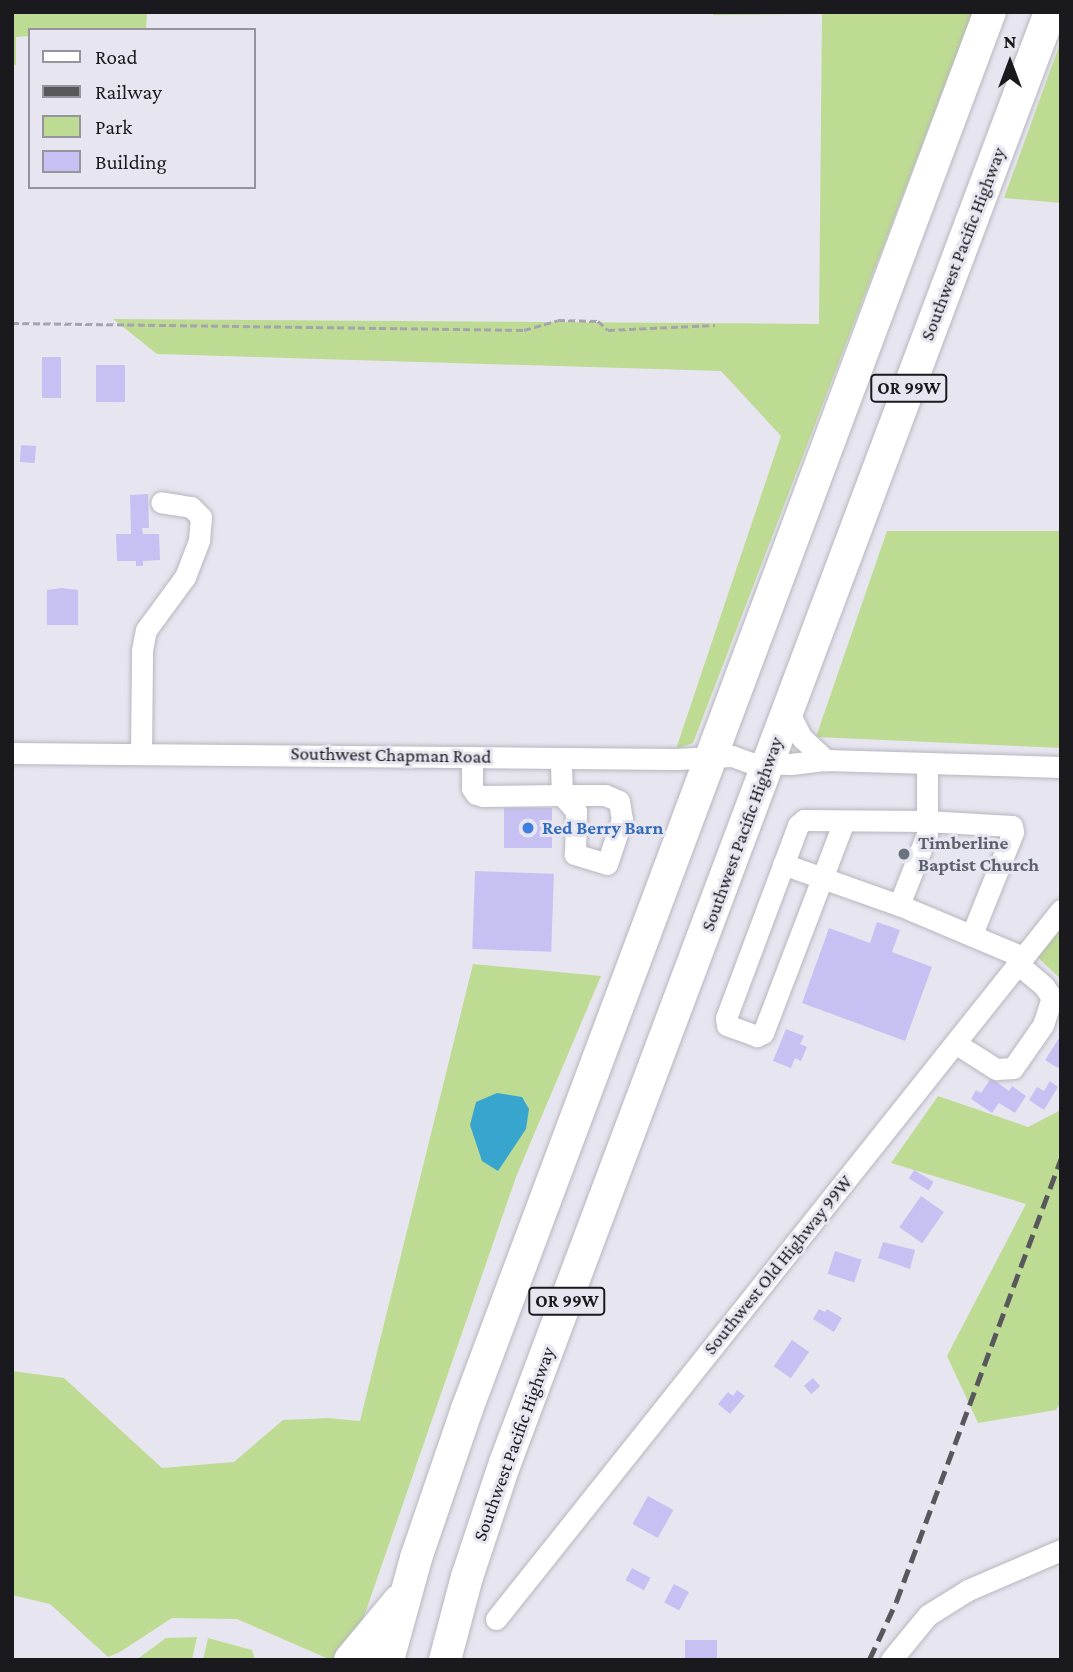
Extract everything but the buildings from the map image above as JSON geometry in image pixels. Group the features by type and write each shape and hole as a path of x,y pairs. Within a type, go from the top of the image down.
{"highway":[{"name":"OR 99W","path":"388,1660 406,1592 467,1409 990,12"},
{"name":"Southwest Pacific Highway","path":"445,1660 467,1577 505,1463 1050,12"},
{"path":"350,1660 406,1592"}],"street":[{"path":"141,753 142,650 146,630 185,577 199,540 201,517 191,507 161,502"},
{"path":"788,711 802,738 826,760"},
{"name":"Southwest Chapman Road","path":"12,753 561,758 732,756 751,763 826,760 1061,768"},
{"path":"472,757 472,788 483,796 562,795 561,758"},
{"path":"899,905 927,834 927,763"},
{"path":"844,821 763,1033 757,1036 727,1025 726,1018 783,864 798,825 804,821 844,821 926,821 1012,826 1013,832 972,934"},
{"path":"783,864 972,934 1021,960 1052,999 1043,1025 1013,1068 996,1069 955,1043"},
{"name":"Southwest Old Highway 99W","path":"496,1619 1061,910"},
{"path":"891,1660 928,1615 968,1590 1061,1550"}],"path":[{"path":"12,323 524,330 558,320 598,320 608,330 715,325"}],"green space":[{"path":"12,12 147,12 146,28 28,28 28,36 16,37 16,66 12,62"},
{"path":"713,12 973,12 693,743 676,749 781,436 721,371 157,354 113,319 819,324 822,14 713,15"},
{"path":"1061,41 1061,203 1004,198"},
{"path":"887,531 1061,531 1061,748 816,737"},
{"path":"1061,918 1061,979 1033,953"},
{"path":"473,964 601,976 516,1177 360,1628 339,1660 331,1660 237,1619 172,1618 108,1657 50,1604 12,1595 12,1371 64,1378 162,1468 234,1462 283,1420 328,1418 360,1421"},
{"path":"938,1096 1028,1127 1061,1110 1061,1402 1056,1410 978,1423 947,1356 1026,1204 891,1163"},
{"path":"197,1637 192,1660 136,1660 166,1638"},
{"path":"208,1638 252,1650 255,1660 203,1660"}],"water":[{"path":"497,1093 522,1097 529,1109 526,1129 498,1171 482,1161 470,1125 476,1102"}],"railway":[{"path":"869,1660 896,1602 1061,1159"}],"place":[{"name":"Red Berry Barn","path":"528,828"},
{"name":"Timberline Baptist Church","path":"904,854"}]}
